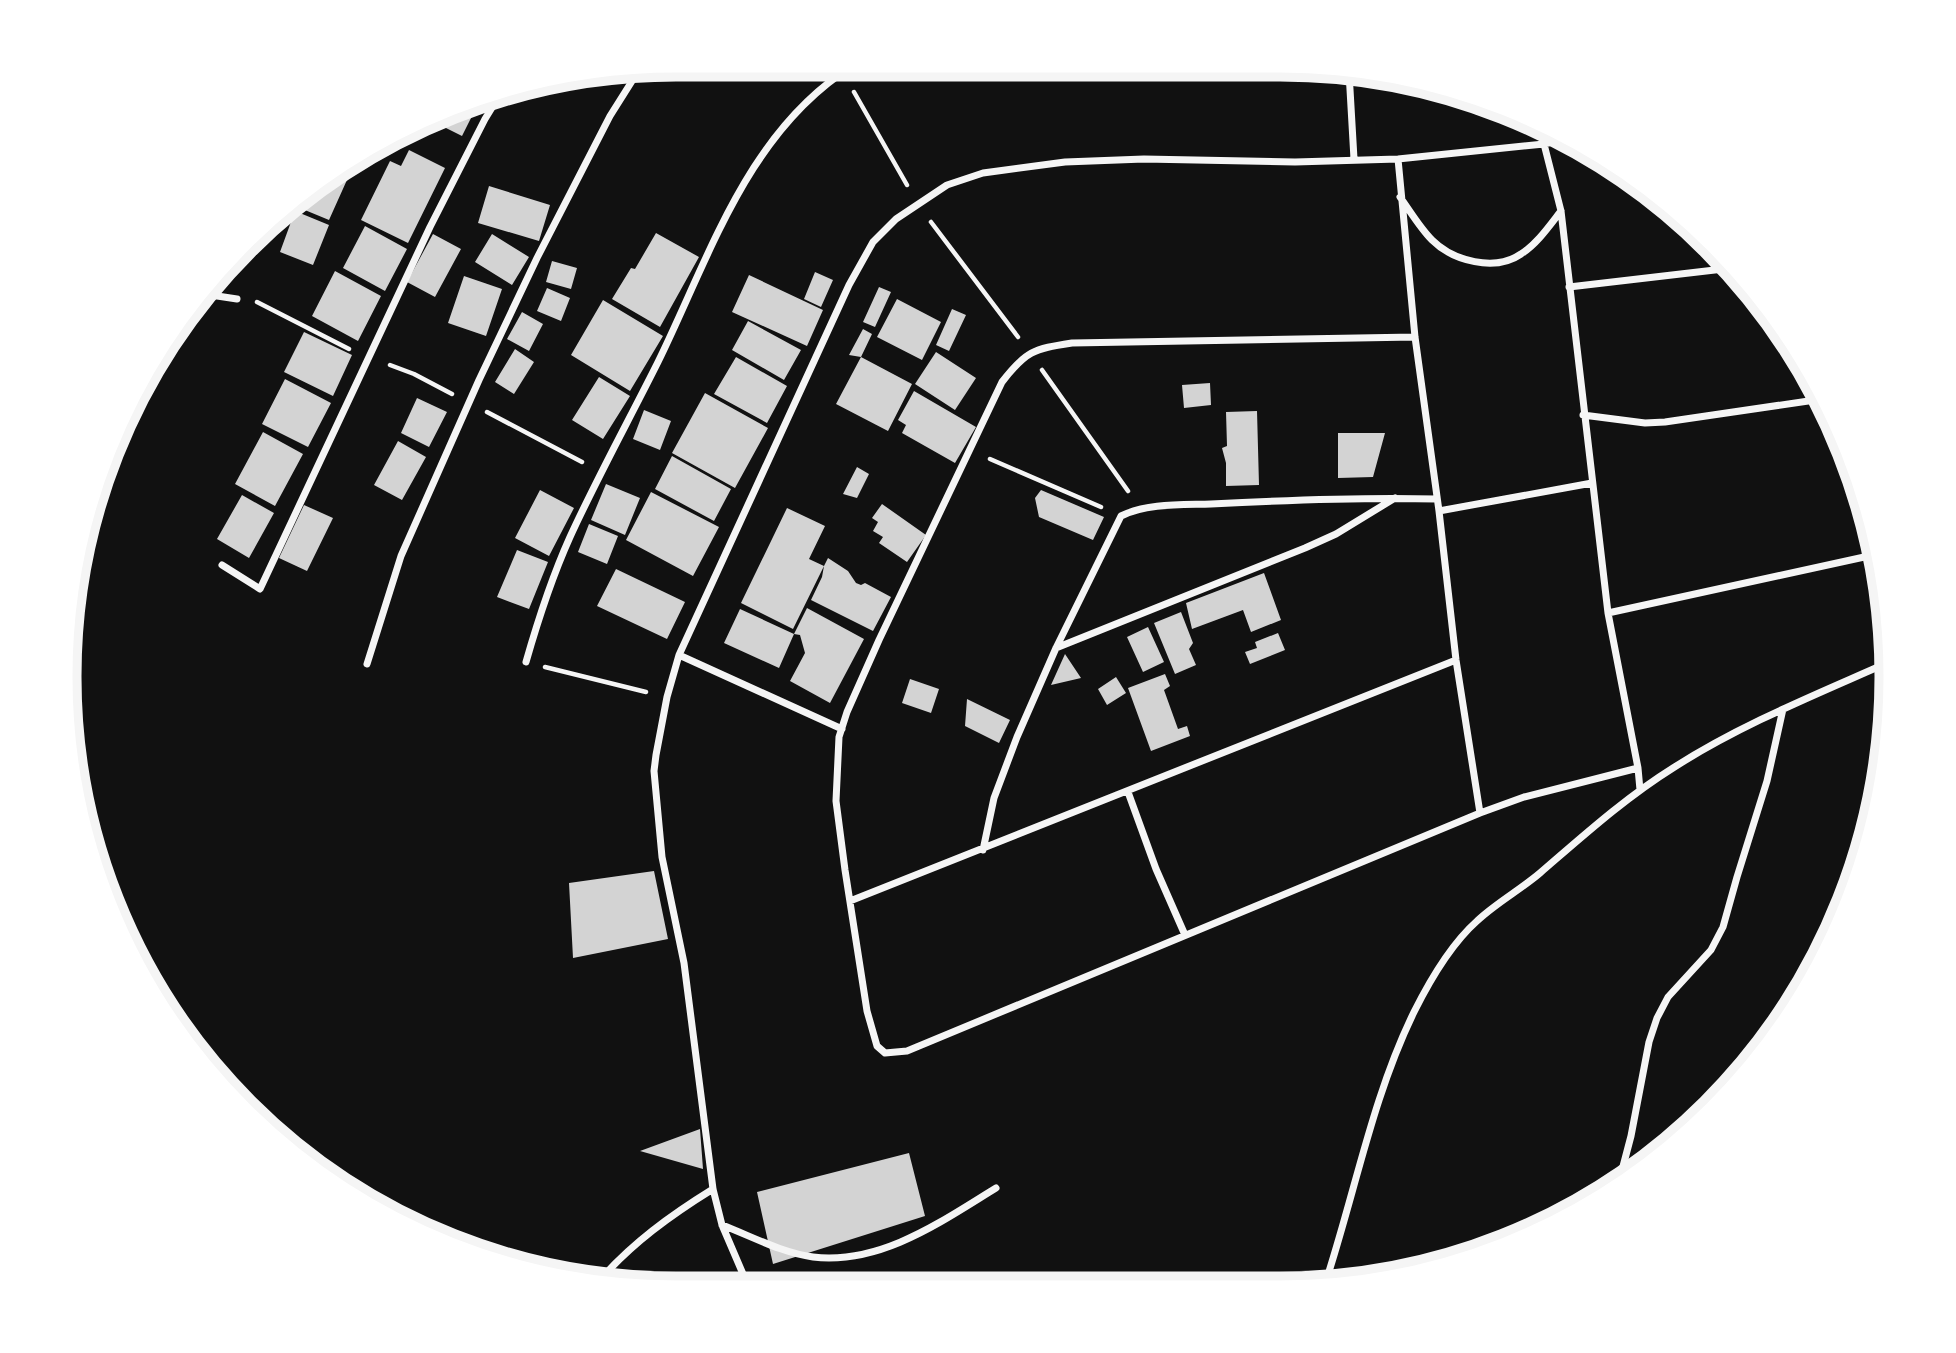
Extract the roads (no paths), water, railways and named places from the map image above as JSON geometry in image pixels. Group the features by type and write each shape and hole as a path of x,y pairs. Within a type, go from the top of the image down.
{"street":[{"path":"526,662 538,621 569,540 679,320 731,206 750,172 776,135 817,92 836,77"},
{"path":"367,664 401,556 469,402 549,234 610,116 634,78"},
{"path":"1350,81 1354,159"},
{"path":"222,565 260,589 430,227 493,106"},
{"path":"744,1276 722,1225 713,1189 684,963 662,857 654,771 667,697 679,655 849,285 879,235 917,204 965,178 1023,167 1144,159 1295,162 1398,159 1551,142"},
{"path":"1544,144 1561,211 1608,613 1640,790"},
{"path":"1398,159 1415,337 1456,660 1480,813"},
{"path":"1400,196 1431,239 1445,251 1474,262 1492,263 1521,255 1561,211"},
{"path":"1569,287 1719,269"},
{"path":"214,296 237,299"},
{"path":"1415,337 1072,343 1030,352 1002,382 879,640 842,729 836,765 836,801 867,1011 877,1046 885,1054 907,1051 1480,813 1555,788 1638,768"},
{"path":"1583,415 1645,423 1665,422 1811,401"},
{"path":"1439,511 1592,484"},
{"path":"1056,648 1326,539 1369,516 1395,498"},
{"path":"983,850 1001,776 1056,648 1121,516 1141,509 1236,502 1437,499"},
{"path":"1608,613 1866,557"},
{"path":"679,655 842,729"},
{"path":"850,901 1456,660"},
{"path":"1328,1274 1379,1101 1396,1054 1430,983 1456,943 1476,921 1539,874 1640,790 1675,766 1783,709 1879,667"},
{"path":"1623,1168 1648,1042 1668,997 1711,950 1723,927 1767,780 1783,709"},
{"path":"1128,792 1156,869 1185,935"},
{"path":"722,1225 790,1252 814,1257 850,1256 900,1243 996,1188"},
{"path":"606,1272 626,1251 660,1224 713,1189"}]}
